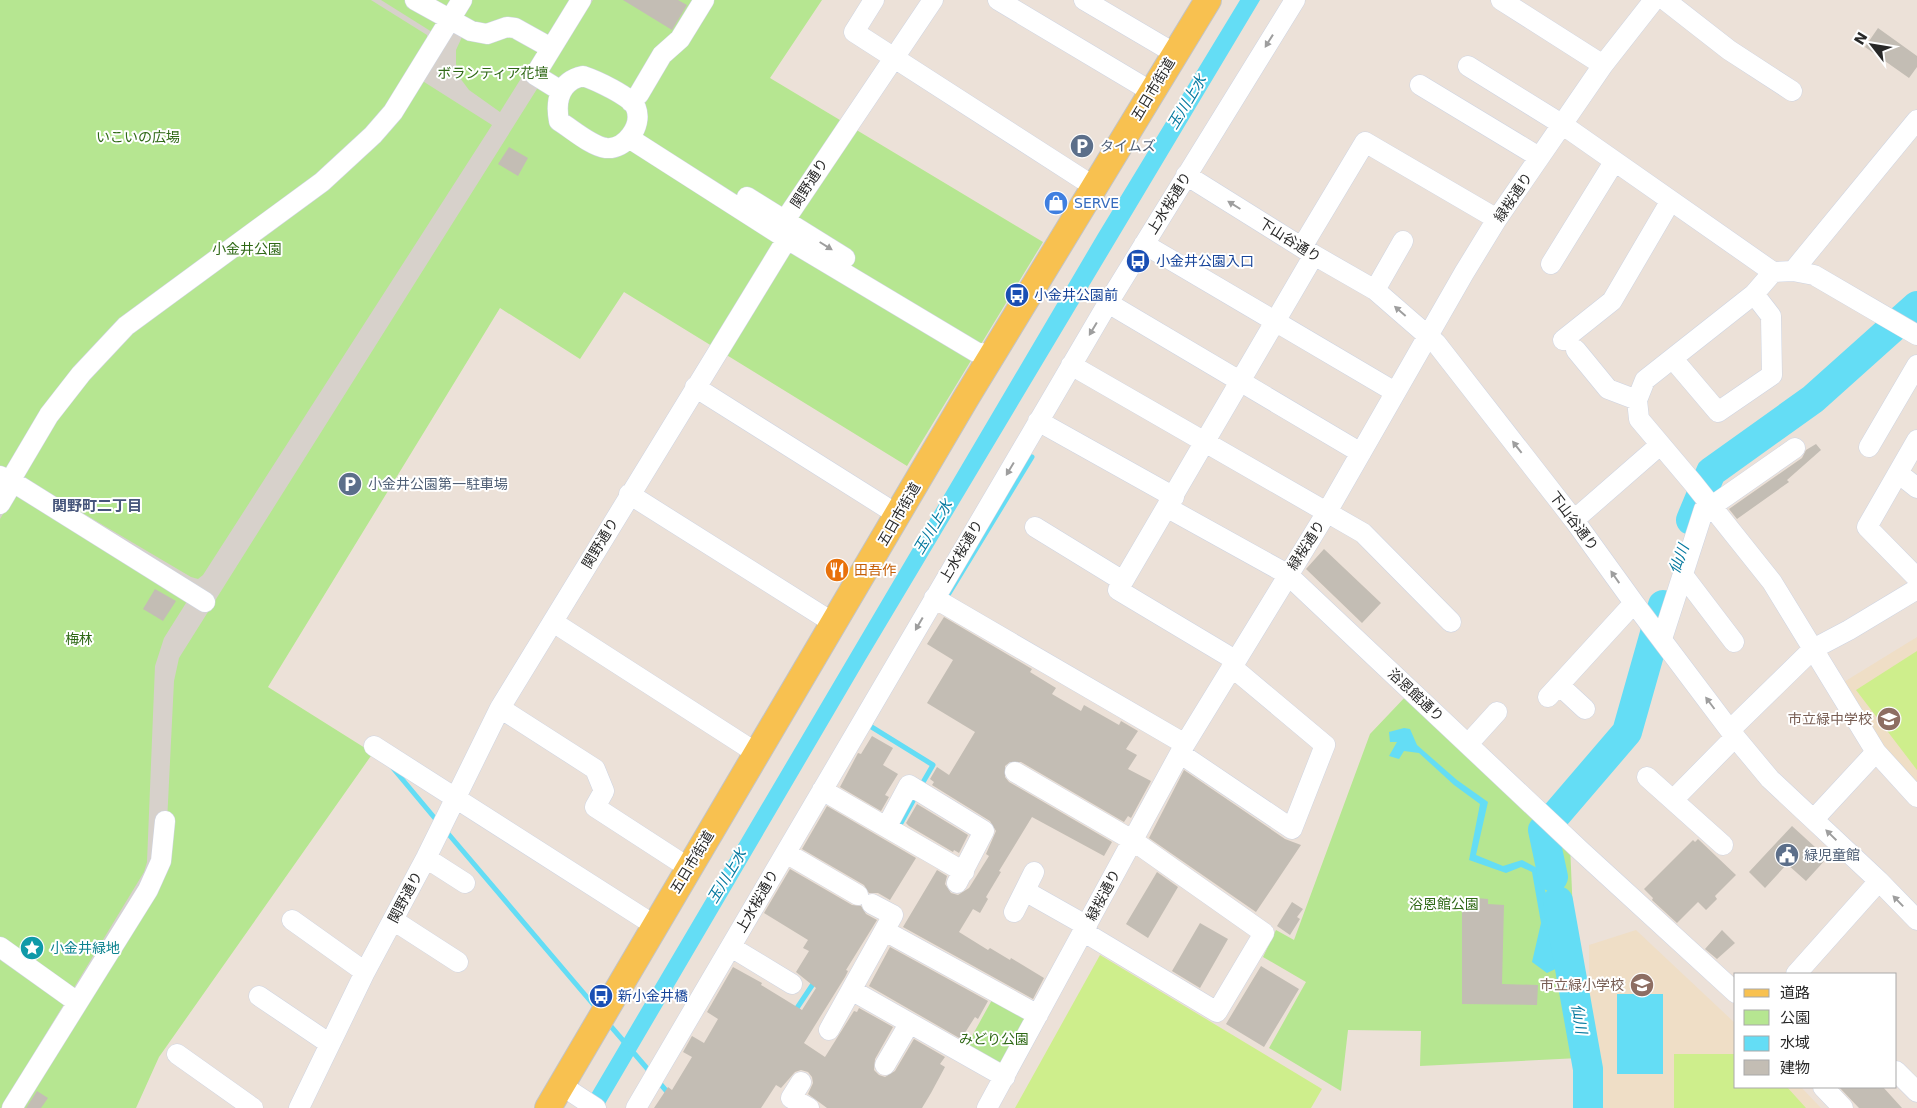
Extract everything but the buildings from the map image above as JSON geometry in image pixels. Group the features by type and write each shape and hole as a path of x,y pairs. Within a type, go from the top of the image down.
{"main road":[{"name":"五日市街道","path":"548,1108 565,1088 654,925 758,754 1093,186 1208,0"}],"street":[{"path":"415,0 450,21 479,34 487,34 507,27 515,28 551,48"},
{"path":"0,504 8,480 49,415 81,374 126,326 322,182 353,154 393,112 462,0"},
{"path":"561,91 535,75 581,0"},
{"path":"631,102 662,55 680,39 704,0"},
{"path":"874,0 854,32 1093,186"},
{"path":"1084,0 1174,53"},
{"name":"上水桜通り","path":"636,1108 822,790 940,601 1038,421 1071,365 1295,0"},
{"path":"1501,0 1603,65"},
{"name":"緑桜通り","path":"987,1108 1183,749 1287,574 1362,453 1395,392 1497,219 1603,65 1654,0"},
{"path":"1665,0 1729,50 1792,91"},
{"name":"関野通り","path":"299,1108 365,972 426,858 500,708 695,387 786,230 930,1"},
{"path":"1002,1 1152,92"},
{"path":"1468,66 1563,125 1670,202 1783,272 1814,276 1902,326"},
{"path":"584,76 596,80 631,102 636,108 637,118 632,134 618,147 608,148 600,146 559,121 557,108 561,91 574,78 584,76"},
{"path":"1420,85 1539,157"},
{"path":"1917,120 1783,272 1645,380 1637,400 1638,420 1693,482 1772,582 1876,752 1917,797"},
{"path":"632,134 976,352 992,355"},
{"path":"940,601 1183,749 1292,828 1326,745 1233,664 1118,590 1275,321 1308,251 1365,142 1497,219"},
{"path":"1551,264 1614,162"},
{"name":"下山谷通り","path":"1186,175 1308,251 1375,290 1436,343 1574,520 1732,733 1770,779 1879,881 1917,920"},
{"path":"1637,400 1608,389 1570,345 1612,301 1670,202"},
{"path":"1375,290 1403,241"},
{"path":"1144,244 1395,392"},
{"path":"1672,359 1718,412 1772,375 1771,316 1754,294"},
{"path":"1108,303 1362,453"},
{"path":"1071,365 1363,533 1451,622"},
{"path":"1869,446 1917,365"},
{"path":"695,387 898,515"},
{"name":"浴恩館通り","path":"1038,421 1287,574 1567,838 1734,991"},
{"path":"1917,440 1867,527 1917,578"},
{"path":"1574,520 1660,444"},
{"path":"1662,639 1704,509 1709,503 1795,448"},
{"path":"1898,473 1917,488"},
{"path":"8,480 206,602"},
{"path":"629,494 835,624"},
{"path":"1035,527 1123,581"},
{"path":"1683,575 1734,642"},
{"path":"1673,800 1732,733 1813,649 1917,589"},
{"path":"1585,709 1554,691 1639,609"},
{"path":"553,622 758,754"},
{"path":"500,708 595,769 604,791 595,807 689,868"},
{"path":"1468,744 1497,712"},
{"path":"374,746 654,925"},
{"path":"1814,819 1876,752"},
{"path":"1015,772 1132,840 1264,933 1217,1012 1025,891"},
{"path":"1646,777 1723,845"},
{"path":"822,790 887,826 960,878 984,831 909,786 887,826"},
{"path":"12,1108 157,874 161,861 165,821"},
{"path":"786,852 894,915 829,1030"},
{"path":"426,858 465,883"},
{"path":"1014,912 1034,872"},
{"path":"1797,973 1879,881"},
{"path":"292,920 365,972"},
{"path":"393,920 458,962"},
{"path":"885,931 1038,1015"},
{"path":"0,947 77,1002"},
{"path":"731,947 792,984"},
{"path":"852,991 1004,1078"},
{"path":"259,996 330,1044"},
{"path":"885,1064 910,1024"},
{"path":"177,1054 253,1108"},
{"path":"1897,1072 1917,1092"},
{"path":"801,1082 791,1098 809,1108"},
{"path":"565,1088 596,1108"},
{"path":"1823,1088 1842,1108"}],"shaded area":[{"path":"371,0 381,0 432,32 439,22 462,37 456,50 456,64 460,78 469,90 500,112 570,0 593,0 179,658 174,681 165,863 159,886 24,1108 1,1108 144,872 147,862 155,666 164,638 186,603 187,597 15,494 0,519 0,470 7,467 65,383 317,175 378,117 411,68 427,40 427,35","holes":["421,80 492,125 203,575 198,579 191,577 21,475 79,385 138,325 386,131"]},
{"name":"市立緑中学校","path":"1917,637 1917,791 1839,685"},
{"name":"市立緑小学校","path":"1636,930 1734,1022 1734,1088 1802,1088 1821,1108 1589,1108 1589,945"}],"green space":[{"name":"小金井公園","path":"0,0 822,0 770,78 1043,242 907,466 624,292 580,359 500,308 268,687 373,753 159,1057 136,1108 0,1108"},
{"path":"1917,651 1917,770 1856,690"},
{"name":"浴恩館公園","path":"1408,694 1570,844 1579,1058 1420,1066 1421,1031 1348,1030 1341,1091 1269,1048 1306,982 1263,957 1276,930 1294,940 1370,734"},
{"path":"1100,955 1322,1089 1311,1108 1015,1108"},
{"name":"みどり公園","path":"993,998 1022,1013 1025,1023 1005,1062 997,1065 966,1047"},
{"path":"1674,1054 1734,1054 1734,1088 1788,1088 1806,1108 1674,1108"}],"water":[{"path":"1240,0 1260,0 866,659 605,1104 602,1108 583,1108 1098,234"},
{"path":"1404,728 1410,729 1417,745 1457,780 1488,802 1476,855 1503,866 1522,860 1539,869 1566,964 1547,973 1532,962 1541,923 1532,872 1521,867 1506,873 1469,860 1480,804 1454,785 1419,753 1404,751 1399,759 1389,756 1397,742 1390,742 1389,732"},
{"path":"1617,994 1663,994 1663,1074 1617,1074"}],"waterway":[{"name":"仙川","path":"1691,520 1711,472 1813,399 1917,306"},
{"path":"945,600 1032,457"},
{"name":"仙川","path":"1553,877 1543,830 1627,732 1663,605"},
{"path":"871,723 870,726 933,765 922,784"},
{"path":"392,767 438,822"},
{"path":"901,823 913,801"},
{"path":"445,830 598,1010"},
{"name":"仙川","path":"1558,901 1588,1069 1588,1108"},
{"path":"795,1011 815,981"},
{"name":"玉川上水","path":"608,1023 651,1073"},
{"path":"657,1080 669,1094"}],"place":[{"name":"タイムズ","path":"1082,146"},
{"name":"SERVE","path":"1056,203"},
{"name":"小金井公園入口","path":"1138,261"},
{"name":"小金井公園前","path":"1017,295"},
{"name":"小金井公園第一駐車場","path":"350,484"},
{"name":"田吾作","path":"837,570"},
{"name":"市立緑中学校","path":"1889,719"},
{"name":"緑児童館","path":"1787,855"},
{"name":"小金井緑地","path":"32,948"},
{"name":"市立緑小学校","path":"1642,985"},
{"name":"新小金井橋","path":"601,996"}],"district":[{"name":"関野町二丁目","path":"97,506"}],"park label":[{"name":"ボランティア花壇","path":"493,73"},
{"name":"いこいの広場","path":"138,137"},
{"name":"梅林","path":"79,639"}]}
